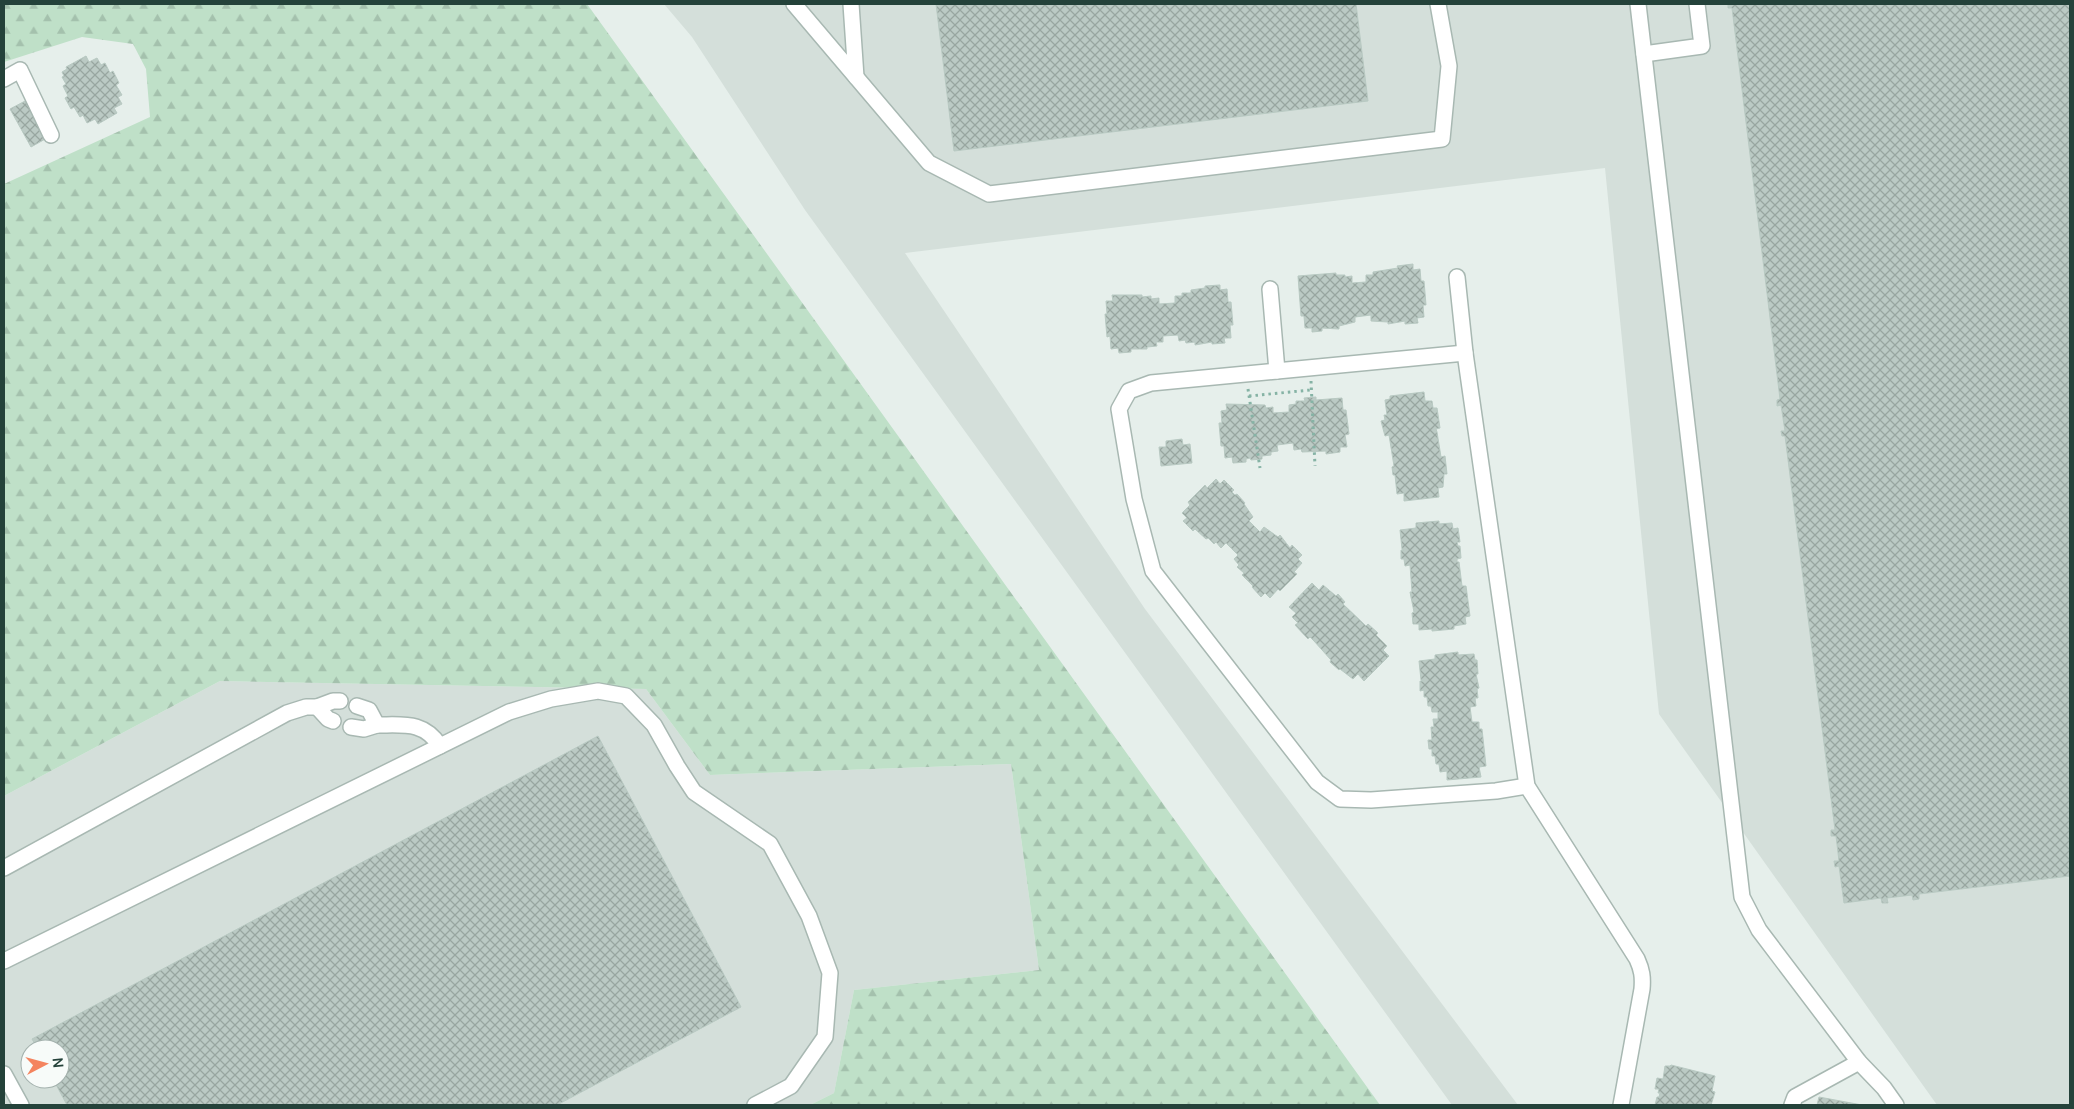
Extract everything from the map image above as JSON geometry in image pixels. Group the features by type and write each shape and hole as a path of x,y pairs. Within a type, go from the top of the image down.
{"lane":[{"path":"794,4 929,163 989,194 1442,139 1449,66 1438,4"},
{"path":"852,4 856,77"},
{"path":"1638,4 1742,897 1759,930 1859,1062 1884,1088 1896,1105"},
{"path":"1644,54 1702,46 1697,4"},
{"path":"4,79 20,70 51,135"},
{"path":"1457,277 1465,353 1527,786 1642,969 1642,989 1620,1105"},
{"path":"1270,289 1277,371"},
{"path":"1465,353 1151,383 1129,391 1119,409 1134,499 1154,570 1317,782 1340,799 1371,800 1496,791 1527,786"},
{"path":"4,961 510,712 551,699 598,691 626,696 654,726 694,792 770,844 809,916 830,973 825,1037 790,1086 755,1105"},
{"path":"4,868 287,713 306,707 317,707 333,701 340,701"},
{"path":"357,706 369,710 377,725"},
{"path":"317,707 328,719 333,721"},
{"path":"351,728 364,729 377,725 412,724 433,734 440,746"},
{"path":"1792,1105 1795,1097 1859,1062"},
{"path":"4,1074 21,1105"}],"path":[{"path":"1310,368 1315,466"},
{"path":"1246,374 1260,468"},
{"path":"1249,396 1311,390"}],"shaded area":[{"path":"664,4 2070,4 2070,1105 1937,1105 1659,714 1605,168 905,253 1145,609 1518,1105 1452,1105 805,210 692,37"},
{"path":"220,681 646,689 710,775 1011,764 1039,970 854,990 834,1093 810,1105 4,1105 4,796"}],"green space":[{"path":"4,4 587,4 1380,1105 810,1105 834,1093 854,990 1039,970 1011,764 710,775 646,689 220,681 4,796 4,184 150,117 146,69 133,44 82,37 4,62"}],"building":[{"path":"936,4 1356,4 1368,101 954,151"},
{"path":"1728,4 2070,4 2070,876 1919,894 1919,899 1913,900 1912,895 1887,898 1888,903 1882,903 1881,898 1844,903 1839,866 1835,867 1834,861 1839,861 1836,836 1831,836 1831,830 1835,830 1785,436 1782,436 1781,431 1785,431 1781,405 1777,406 1777,400 1780,399 1732,8 1728,8"},
{"path":"86,56 89,62 97,58 101,65 105,63 110,73 113,71 119,83 116,85 122,95 118,97 122,104 114,108 117,113 98,124 95,119 87,123 83,115 80,117 74,107 71,109 65,98 68,96 63,86 66,84 62,77 64,76 62,72 67,69 66,67"},
{"path":"27,100 47,138 31,147 10,109"},
{"path":"1413,264 1413,270 1420,269 1421,281 1424,281 1426,305 1423,305 1424,317 1417,318 1418,323 1405,324 1405,321 1388,324 1388,322 1371,321 1371,315 1355,317 1355,322 1339,326 1339,329 1322,328 1322,331 1312,332 1312,328 1305,328 1304,316 1301,316 1298,276 1336,273 1336,275 1345,275 1345,277 1352,276 1352,283 1366,282 1366,275 1373,275 1373,272"},
{"path":"1220,285 1220,290 1227,289 1228,302 1231,302 1233,325 1230,325 1231,338 1224,338 1225,343 1212,344 1212,342 1195,345 1195,342 1186,343 1185,340 1179,341 1178,335 1163,336 1163,342 1156,342 1157,346 1147,347 1147,349 1131,349 1131,352 1119,353 1118,348 1111,349 1110,336 1107,337 1105,314 1107,314 1106,301 1113,301 1112,295 1151,296 1151,299 1159,298 1159,304 1175,303 1175,296 1182,296 1182,293 1191,293 1191,290 1205,288 1205,286"},
{"path":"1424,392 1425,401 1432,401 1433,408 1437,408 1440,428 1436,429 1441,457 1445,456 1447,474 1444,474 1443,487 1438,488 1439,497 1404,501 1404,493 1397,494 1389,435 1385,436 1381,421 1385,420 1384,415 1387,415 1385,400 1390,399 1390,396"},
{"path":"1316,397 1316,400 1342,398 1343,410 1346,410 1349,434 1345,435 1347,447 1340,447 1340,452 1326,454 1326,451 1302,452 1301,449 1294,450 1293,443 1277,445 1278,451 1271,452 1271,455 1262,456 1262,459 1251,460 1250,458 1246,459 1246,462 1233,463 1232,457 1225,458 1224,446 1221,446 1219,423 1222,423 1221,411 1227,410 1226,404 1265,405 1266,408 1273,407 1273,413 1289,412 1289,405 1296,404 1296,401 1305,401 1304,398"},
{"path":"1182,439 1183,445 1190,444 1192,463 1161,466 1159,447 1166,447 1166,441"},
{"path":"1216,479 1220,484 1224,480 1234,490 1232,492 1235,495 1237,494 1245,503 1253,517 1249,521 1260,532 1264,527 1278,537 1280,535 1290,548 1292,545 1302,555 1298,559 1302,563 1294,572 1297,574 1270,598 1265,593 1261,597 1242,575 1244,573 1237,567 1239,565 1234,559 1238,555 1226,543 1221,548 1216,542 1214,544 1195,529 1193,531 1183,521 1187,518 1182,513 1190,505 1188,502 1205,485 1207,488"},
{"path":"1439,521 1439,524 1452,523 1453,529 1458,528 1460,542 1457,542 1458,546 1460,546 1461,558 1457,559 1457,562 1459,562 1462,586 1466,586 1470,616 1465,617 1466,624 1454,626 1454,629 1419,630 1419,624 1413,624 1412,613 1414,612 1410,592 1412,592 1410,565 1405,566 1404,559 1401,559 1401,550 1404,550 1402,549 1400,530 1416,528 1416,523"},
{"path":"1312,583 1319,590 1323,585 1336,596 1338,594 1345,602 1343,604 1366,626 1368,624 1378,633 1376,635 1387,646 1383,650 1389,656 1364,681 1358,674 1353,679 1339,670 1330,662 1331,660 1314,641 1310,637 1308,639 1295,625 1298,623 1292,617 1296,613 1289,607"},
{"path":"1458,652 1458,655 1474,654 1475,660 1477,660 1478,698 1475,698 1476,706 1470,707 1472,722 1479,722 1479,729 1482,729 1486,766 1479,767 1481,777 1447,780 1447,771 1440,772 1435,756 1432,756 1432,749 1429,749 1428,740 1432,740 1431,727 1434,727 1433,719 1438,719 1438,712 1432,712 1431,706 1428,706 1427,697 1424,697 1424,690 1420,691 1420,681 1423,681 1421,680 1419,661 1435,659 1435,655"},
{"path":"598,736 741,1007 557,1105 67,1105 58,1089 70,1089 70,1039 32,1039"},
{"path":"1671,1065 1715,1076 1712,1091 1715,1092 1711,1105 1655,1105 1660,1093 1658,1093 1659,1089 1655,1089 1657,1078 1663,1079 1665,1066"},
{"path":"1819,1097 1862,1105 1817,1105"}]}
